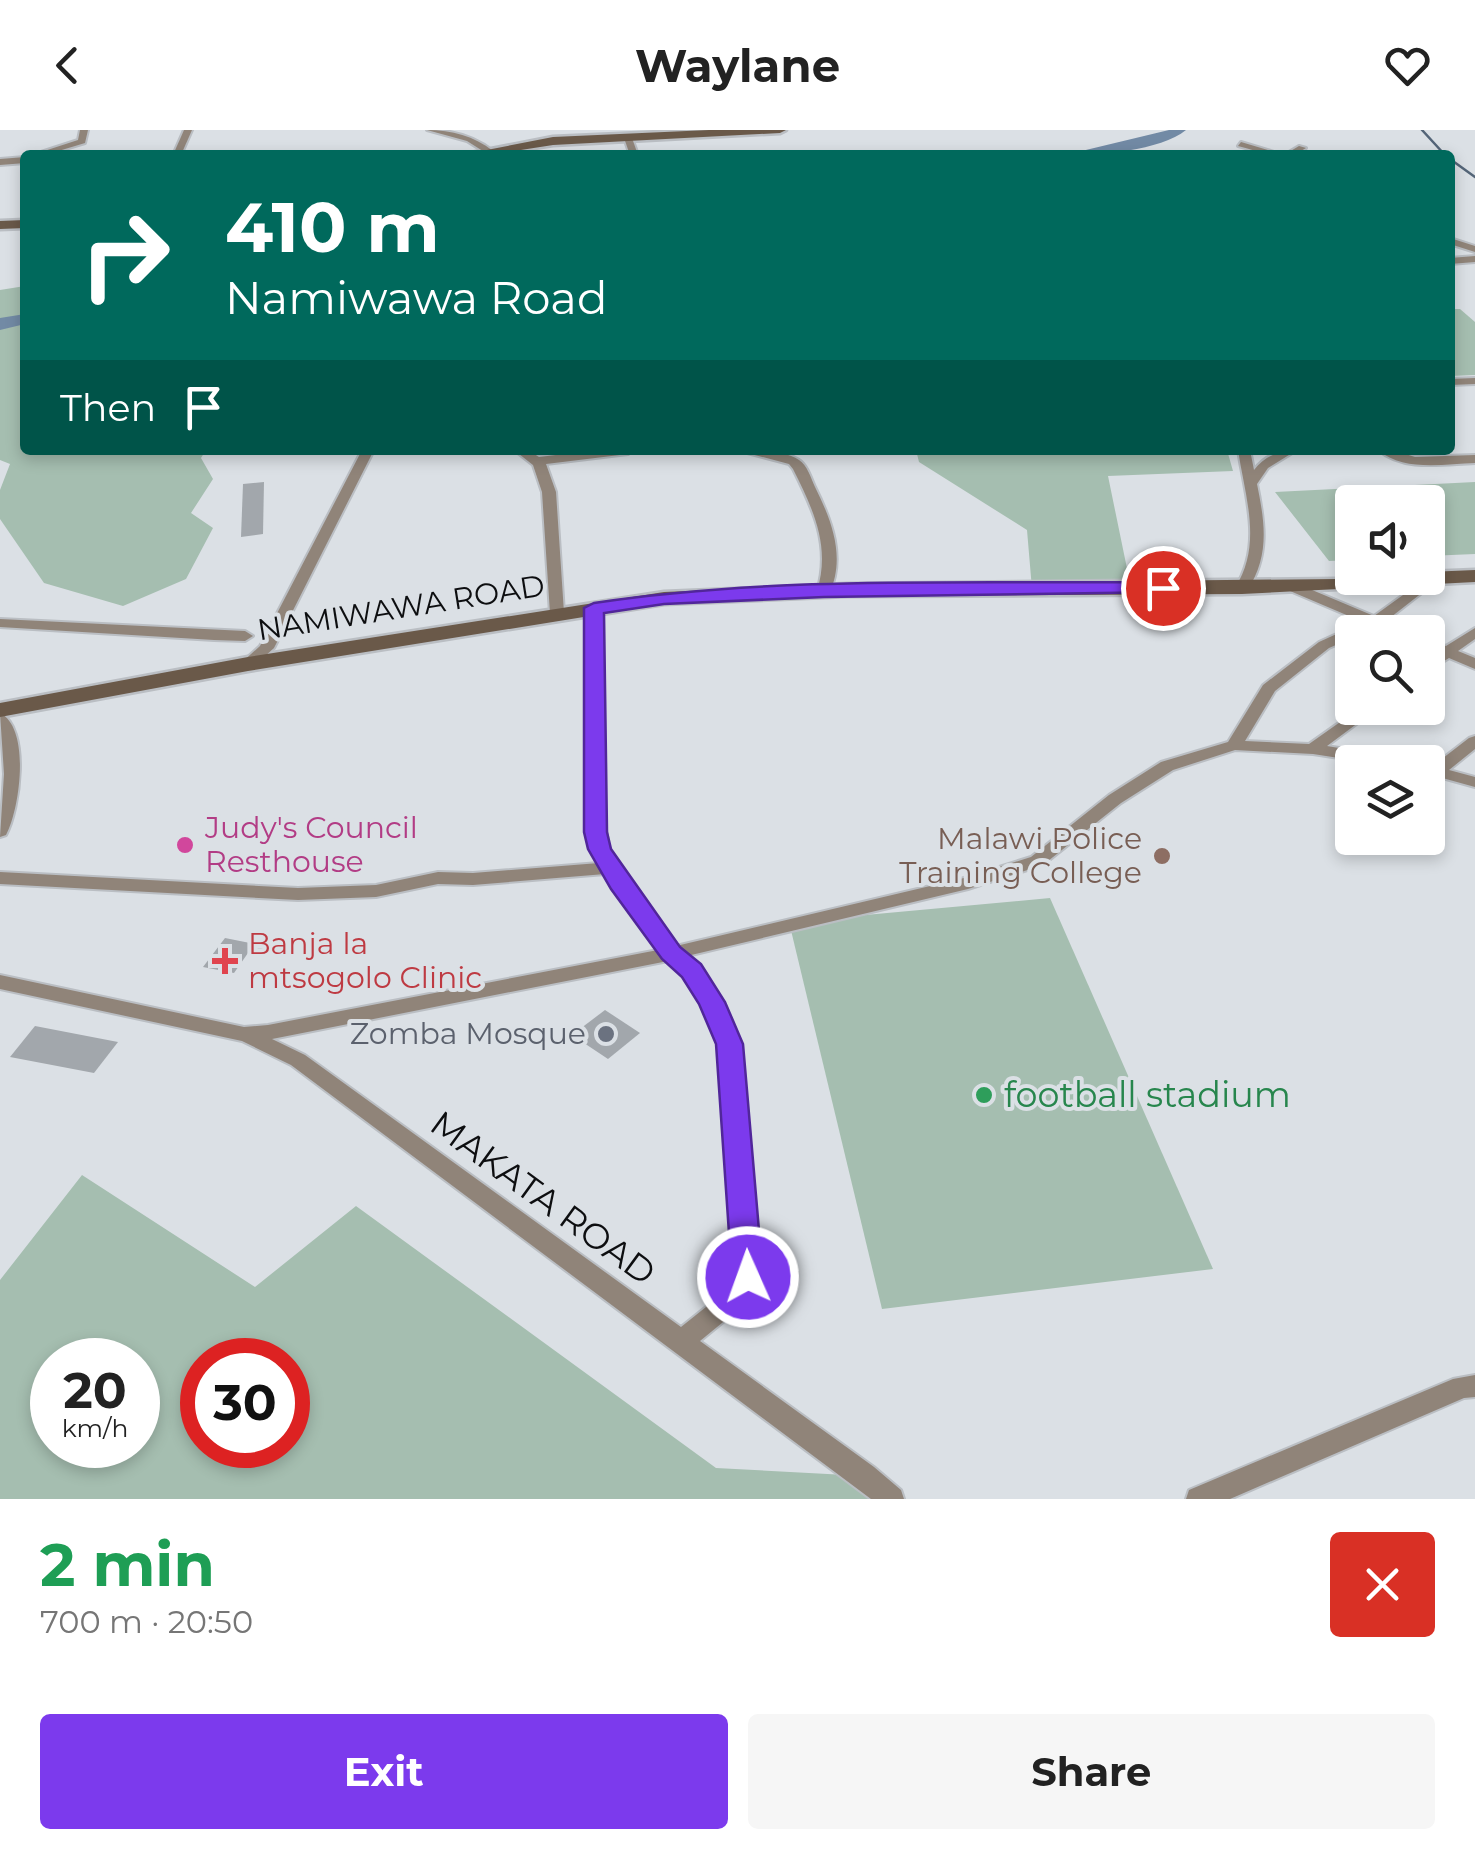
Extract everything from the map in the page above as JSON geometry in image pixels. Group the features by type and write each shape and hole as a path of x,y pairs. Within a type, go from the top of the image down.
{"street":[{"path":"54,150 82,142 84,130"},
{"path":"431,130 470,138 488,150"},
{"path":"493,150 552,135 628,138 780,130"},
{"path":"628,138 632,150"},
{"path":"1241,144 1262,150"},
{"path":"1298,150 1302,148"},
{"path":"248,664 266,648 365,455"},
{"path":"528,455 537,461 549,492 557,613"},
{"path":"537,461 587,455"},
{"path":"763,455 799,467 832,547 830,577 824,591"},
{"path":"1242,588 1254,573 1260,552 1245,455"},
{"path":"1249,486 1264,466 1283,455"},
{"path":"1390,455 1408,460 1475,459"},
{"name":"NAMIWAWA ROAD","path":"1445,577 1475,576"},
{"name":"NAMIWAWA ROAD","path":"0,714 248,664 664,598 824,591 1242,588 1335,582"},
{"path":"1288,584 1359,615"},
{"path":"1384,615 1410,595"},
{"path":"594,608 595,832 610,868 712,1002 730,1044 748,1277 730,1302 680,1342"},
{"path":"0,624 78,624 171,634 245,636"},
{"path":"1447,652 1475,632"},
{"path":"1234,744 1268,688 1335,640"},
{"path":"1447,652 1475,664"},
{"path":"0,714 14,760 14,780 0,831"},
{"path":"1313,748 1346,725"},
{"path":"1445,761 1475,741"},
{"path":"3,987 244,1034 671,953 968,883 1037,861 1114,800 1167,766 1234,744 1335,752"},
{"path":"1445,774 1475,782"},
{"path":"0,878 298,894 376,891 438,878 473,879 610,868"},
{"name":"MAKATA ROAD","path":"244,1034 298,1060 865,1476 891,1499"},
{"path":"1198,1499 1462,1387 1475,1386"}],"green space":[{"path":"20,287 20,455 203,455 213,479 191,513 213,528 186,579 123,606 44,583 0,519 0,490 10,464 0,460 0,290"},
{"path":"1455,309 1475,322 1475,375 1455,376"},
{"path":"917,455 1228,455 1233,471 1108,476 1131,588 1032,589 1027,530 919,462"},
{"path":"1475,482 1475,554 1445,555 1445,485 1415,485"},
{"path":"1335,489 1335,561 1329,561 1275,492"},
{"name":"football stadium","path":"1050,898 1213,1269 882,1309 789,922"},
{"path":"82,1175 255,1287 356,1206 716,1468 865,1476 891,1499 0,1499 0,1280"}],"building":[{"path":"264,482 263,534 241,537 243,484"},
{"name":"Banja la mtsogolo Clinic","path":"225,938 255,944 257,940 271,942 261,955 248,953 234,973 203,967"},
{"name":"Zomba Mosque","path":"605,1010 640,1033 608,1059 572,1035"},
{"path":"35,1026 118,1042 94,1073 10,1057"}],"waterway":[{"path":"1098,150 1166,137 1179,130"},
{"path":"1422,130 1440,150"},
{"path":"1455,163 1475,177"},
{"path":"0,324 20,320"}],"place":[{"name":"Judy's Council Resthouse","path":"185,845"},
{"name":"Malawi Police Training College","path":"1162,856"},
{"name":"Banja la mtsogolo Clinic","path":"225,961"},
{"name":"Zomba Mosque","path":"606,1034"},
{"name":"football stadium","path":"984,1095"}],"route":[{"path":"748,1277 730,1044 712,1002 692,971 671,953 619,883 595,832 594,608 664,598 824,591 1163,588"}]}
